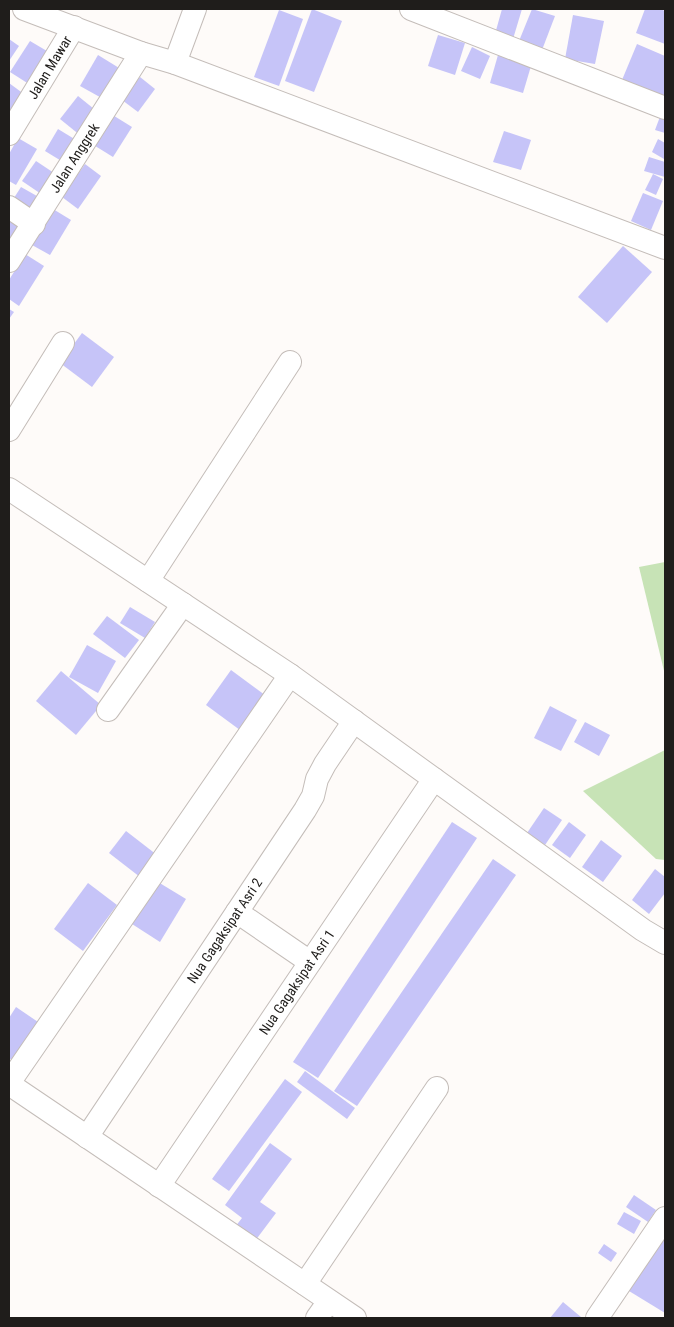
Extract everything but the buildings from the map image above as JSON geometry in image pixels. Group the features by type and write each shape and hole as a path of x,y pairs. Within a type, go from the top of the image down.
{"street":[{"path":"24,9 141,53 175,63 665,248"},
{"path":"175,63 194,9"},
{"path":"411,9 665,108"},
{"name":"Jalan Mawar","path":"9,134 74,27"},
{"name":"Jalan Anggrek","path":"9,262 141,53"},
{"path":"9,207 34,224"},
{"path":"9,430 63,343"},
{"path":"148,581 290,362"},
{"path":"9,489 290,675 643,930 665,943"},
{"path":"108,710 183,604"},
{"path":"290,675 9,1083 305,1284 323,1309 356,1318"},
{"name":"Nua Gagaksipat Asri 2","path":"87,1137 305,810 325,764 354,721"},
{"name":"Nua Gagaksipat Asri 1","path":"159,1186 434,779"},
{"path":"238,912 310,962"},
{"path":"305,1284 437,1088"},
{"path":"597,1318 665,1218"}],"green space":[{"path":"665,562 665,675 639,567"},
{"path":"665,750 665,860 656,859 583,791"}]}
